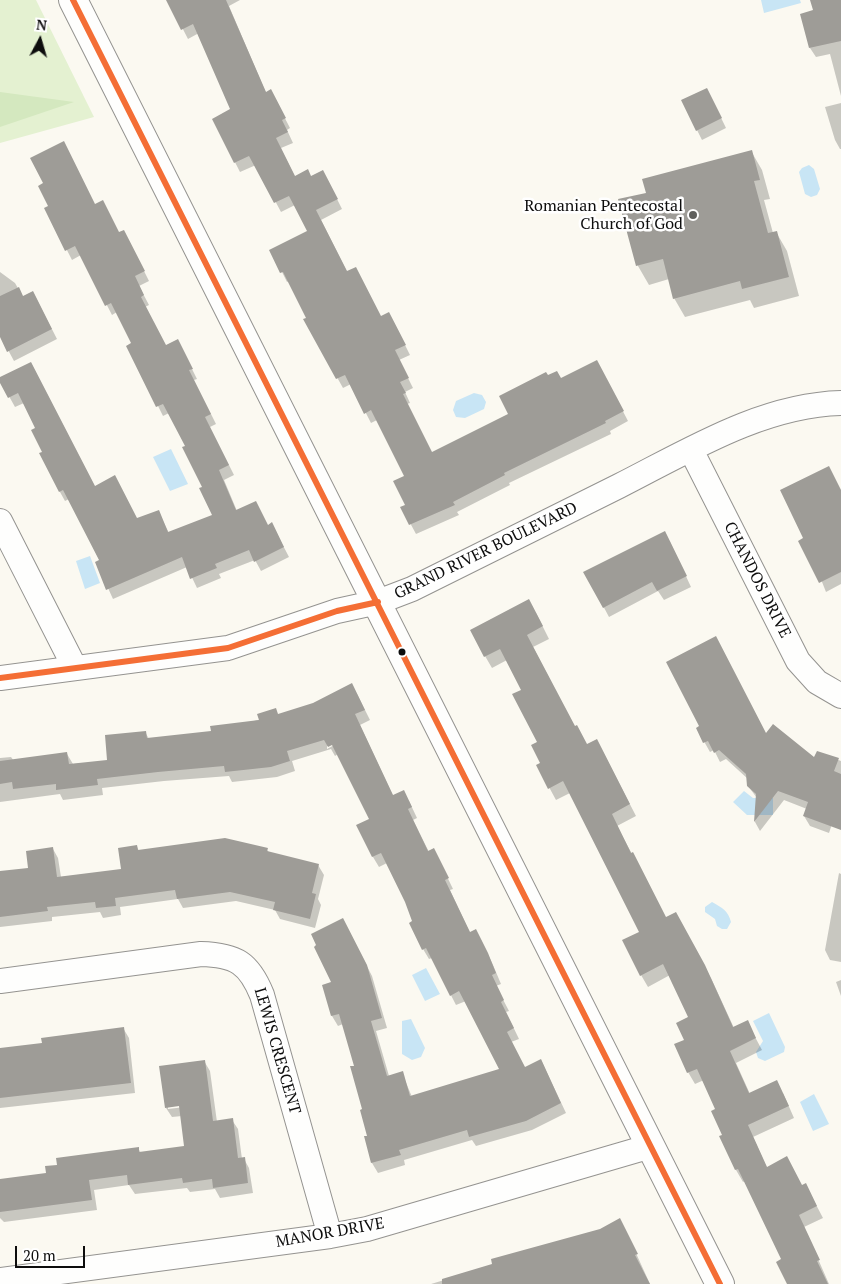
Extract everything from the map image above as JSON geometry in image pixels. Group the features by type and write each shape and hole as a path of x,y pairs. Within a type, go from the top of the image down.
{"street":[{"path":"73,0 720,1284"},
{"name":"GRAND RIVER BOULEVARD","path":"0,678 228,648 337,611 378,602 412,589 755,420 795,409 841,403"},
{"name":"CHANDOS DRIVE","path":"691,450 798,662 817,682 841,696"},
{"path":"0,521 74,668"},
{"name":"LEWIS CRESCENT","path":"0,981 202,954 220,954 241,961 255,977 262,995 330,1236"},
{"name":"MANOR DRIVE","path":"0,1280 330,1236 367,1229 651,1146"}],"green space":[{"path":"0,0 36,0 94,117 0,143"},
{"path":"0,92 74,102 0,127"}],"water":[{"path":"761,0 800,0 801,3 764,13"},
{"path":"809,165 814,169 820,189 817,195 811,197 805,194 799,172 802,168"},
{"path":"474,393 482,395 486,402 484,409 465,418 456,417 453,410 456,401"},
{"path":"171,449 188,484 170,491 153,457"},
{"path":"90,556 100,583 85,589 76,561"},
{"path":"744,791 753,798 773,798 773,815 747,815 733,802"},
{"path":"712,902 728,915 731,922 727,929 717,926 715,919 705,912 705,907"},
{"path":"426,968 440,994 425,1001 412,975"},
{"path":"769,1013 785,1047 784,1052 765,1061 758,1058 756,1052 763,1041 753,1021"},
{"path":"411,1019 425,1048 421,1057 412,1060 402,1054 402,1021"},
{"path":"814,1094 829,1124 813,1131 800,1102"}],"building":[{"path":"166,0 226,0 266,92 271,89 286,118 282,120 288,132 276,138 295,176 308,169 311,176 323,170 338,199 316,210 347,271 356,267 381,316 389,312 406,345 395,350 409,378 400,382 406,393 403,394 432,452 508,414 499,396 546,372 548,375 557,371 561,378 597,360 624,411 605,421 606,423 504,473 505,475 453,502 455,505 409,525 400,507 405,505 393,481 404,476 371,410 364,414 345,375 336,379 303,319 306,318 283,272 280,273 269,250 307,231 289,196 274,203 249,156 234,163 212,119 230,109 193,24 181,30"},
{"path":"810,0 841,0 841,41 809,48 800,14 813,10"},
{"path":"707,88 722,118 696,131 681,100"},
{"path":"64,141 95,204 103,200 119,232 124,230 145,271 135,276 144,295 141,297 166,345 178,339 193,369 189,370 211,414 205,417 229,465 219,470 236,510 256,501 268,525 272,522 284,547 254,562 249,550 215,564 217,568 190,579 182,557 106,590 95,562 99,560 63,490 59,492 39,453 42,452 31,430 35,428 18,393 8,398 0,383 0,377 31,362 95,486 115,475 137,518 159,510 168,532 212,515 199,488 202,487 182,447 185,446 163,404 156,407 126,346 131,343 111,303 105,306 75,246 65,251 44,208 48,206 38,186 43,183 30,158"},
{"name":"Romanian Pentecostal Church of God","path":"752,150 760,180 754,181 768,233 777,231 789,277 742,289 740,281 673,299 663,259 636,266 618,199 646,193 642,179"},
{"path":"19,287 23,296 33,291 52,329 7,352 0,337 0,296"},
{"path":"829,466 841,490 841,572 819,583 798,541 803,538 780,490"},
{"path":"665,531 687,576 657,591 652,582 603,608 583,572"},
{"path":"529,599 543,626 527,635 575,726 577,725 587,744 597,739 630,804 612,814 631,853 633,852 666,917 676,912 705,965 733,1027 748,1020 756,1038 730,1051 749,1093 777,1080 789,1106 748,1125 767,1167 787,1156 802,1185 806,1183 817,1206 799,1215 820,1260 817,1261 828,1284 787,1284 776,1262 781,1259 738,1169 735,1170 719,1136 722,1135 711,1111 715,1109 697,1069 687,1073 674,1044 684,1040 676,1023 688,1017 663,964 640,976 622,940 639,932 563,781 548,789 536,765 540,763 531,745 537,742 512,694 521,690 500,649 484,657 470,630"},
{"path":"716,636 766,733 773,724 814,757 817,751 839,758 834,771 841,774 841,830 803,816 808,802 778,791 754,822 756,794 747,786 746,774 719,750 714,753 708,741 703,743 696,728 699,726 666,662"},
{"path":"352,683 365,710 355,714 393,795 404,790 412,807 408,809 428,851 434,848 449,878 445,880 470,932 476,929 488,953 496,973 492,975 504,1000 501,1002 514,1028 507,1032 525,1067 541,1059 561,1103 526,1121 469,1137 467,1130 399,1150 401,1155 371,1163 364,1136 367,1136 360,1110 362,1109 350,1066 354,1066 339,1014 331,1016 322,985 331,982 314,947 316,945 311,934 343,918 367,965 382,1018 371,1021 387,1076 403,1071 410,1096 499,1069 459,991 450,996 426,948 422,950 409,923 412,921 405,902 381,853 372,857 356,825 369,819 332,745 328,747 324,740 287,751 290,761 271,767 225,772 224,766 158,772 97,779 98,785 56,790 56,784 13,789 12,782 0,784 0,761 67,752 69,764 107,760 105,735 146,731 147,738 211,731 210,726 259,720 257,714 276,708 278,714 313,703"},
{"path":"225,838 268,848 267,851 319,864 312,893 316,894 310,919 273,910 275,902 230,892 177,899 175,890 115,898 116,906 96,908 95,902 47,907 48,911 0,917 0,871 28,868 26,851 53,847 57,877 121,869 118,848 137,845 138,850"},
{"path":"124,1027 131,1083 0,1098 0,1048 42,1043 41,1038"},
{"path":"205,1060 213,1121 233,1118 238,1158 245,1157 248,1183 213,1188 212,1179 183,1183 182,1178 128,1185 127,1175 89,1180 92,1200 0,1212 0,1179 46,1173 45,1166 57,1165 56,1158 139,1147 139,1152 184,1146 179,1106 165,1108 159,1066"},
{"path":"620,1218 638,1254 635,1255 650,1284 442,1284 442,1279 492,1264 491,1259 600,1229"}],"transit line":[{"path":"73,0 720,1284"},
{"path":"0,678 228,648 337,611 378,602"}],"place":[{"name":"Romanian Pentecostal Church of God","path":"693,215"}]}
